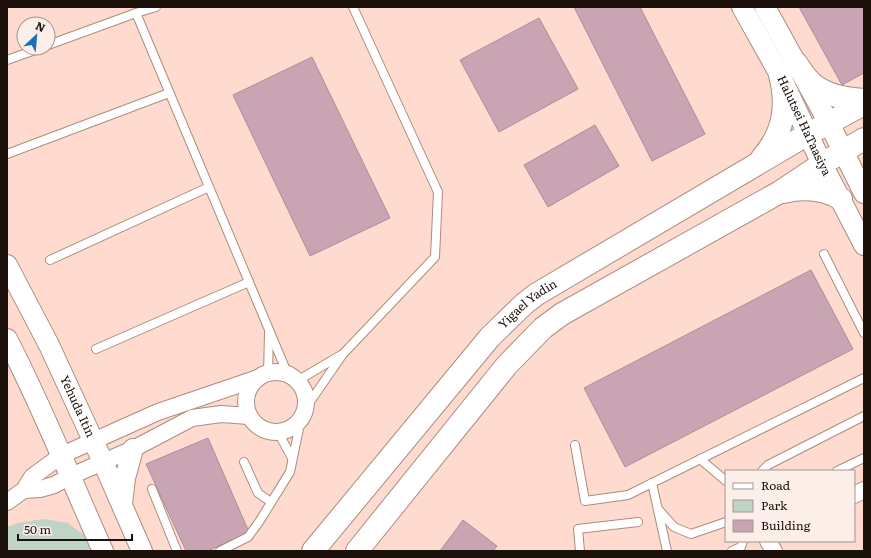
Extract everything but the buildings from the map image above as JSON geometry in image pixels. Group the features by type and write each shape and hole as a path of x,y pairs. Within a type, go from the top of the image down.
{"main road":[{"path":"758,163 770,147 779,131 784,101 783,89 788,69 822,90 844,98 864,100"},
{"name":"Yigael Yadin","path":"314,551 490,337 524,304 537,294 758,163 864,104"},
{"path":"356,551 507,365 543,328 562,314 780,192 822,164 864,139"},
{"path":"780,192 814,189 829,192 841,199"}],"street":[{"name":"Halutsei HaTaasiya","path":"742,7 829,123 864,192"},
{"name":"Halutsei HaTaasiya","path":"765,7 788,69 808,134 864,245"},
{"name":"Yehuda Itin","path":"7,265 49,345 142,551"},
{"path":"7,339 62,455 103,551"},
{"path":"7,502 24,490 32,477 62,455 158,412 263,376 278,373 292,378 303,389 306,399 303,414 294,426 285,431 278,432 264,430 256,425 249,416 246,408 247,396 252,384 263,376"},
{"path":"24,490 40,490 54,485 71,476 134,449 192,418 221,414 249,416"},
{"path":"122,506 124,478 134,449"},
{"path":"855,495 864,490"},
{"path":"769,542 774,551"}],"lane":[{"path":"56,42 156,7"},
{"path":"220,551 248,537 290,472 303,414 344,354 435,257 438,192 353,7"},
{"path":"136,13 269,331 292,378 344,354"},
{"path":"7,60 18,56"},
{"path":"7,154 169,93"},
{"path":"50,260 208,187"},
{"path":"824,254 864,333"},
{"path":"96,349 249,282"},
{"path":"263,376 269,331"},
{"path":"575,446 585,501 628,494 864,378"},
{"path":"767,469 864,416"},
{"path":"278,432 292,458"},
{"path":"839,470 864,458"},
{"path":"700,459 725,480"},
{"path":"244,462 258,493 271,502"},
{"path":"652,483 667,551"},
{"path":"152,489 177,551"},
{"path":"658,509 674,527 692,534 725,522"},
{"path":"580,551 578,529 638,522"},
{"path":"732,551 741,547 743,542"}],"green space":[{"path":"44,519 68,523 85,536 91,551 7,551 7,527 17,523"}]}
